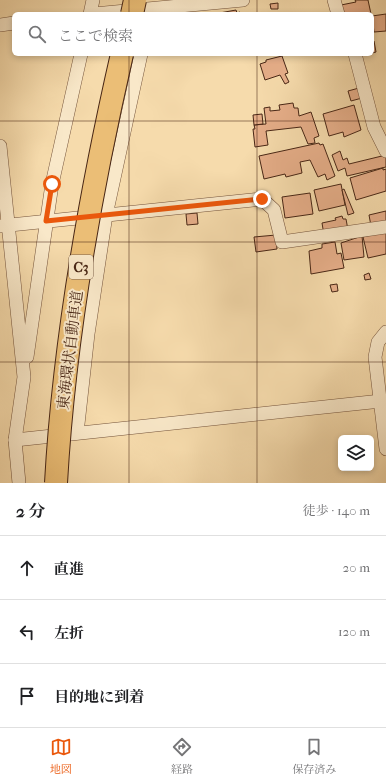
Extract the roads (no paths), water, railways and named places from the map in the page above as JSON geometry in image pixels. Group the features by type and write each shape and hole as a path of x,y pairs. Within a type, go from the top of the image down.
{"highway":[{"name":"東海環状自動車道","path":"56,483 65,379 78,281 94,190 122,56"}],"street":[{"path":"90,12 93,0"},
{"path":"108,12 144,7 243,0"},
{"path":"334,0 337,12"},
{"path":"0,25 12,23"},
{"path":"19,483 15,440 46,221 52,184 81,56"},
{"path":"77,433 88,334 106,215 141,56"},
{"path":"356,56 374,127 386,151"},
{"path":"0,146 4,225 24,377"},
{"path":"4,225 262,199 274,210 282,242 386,227"},
{"path":"386,332 378,342 375,357 386,449"},
{"path":"15,440 381,401"}]}
